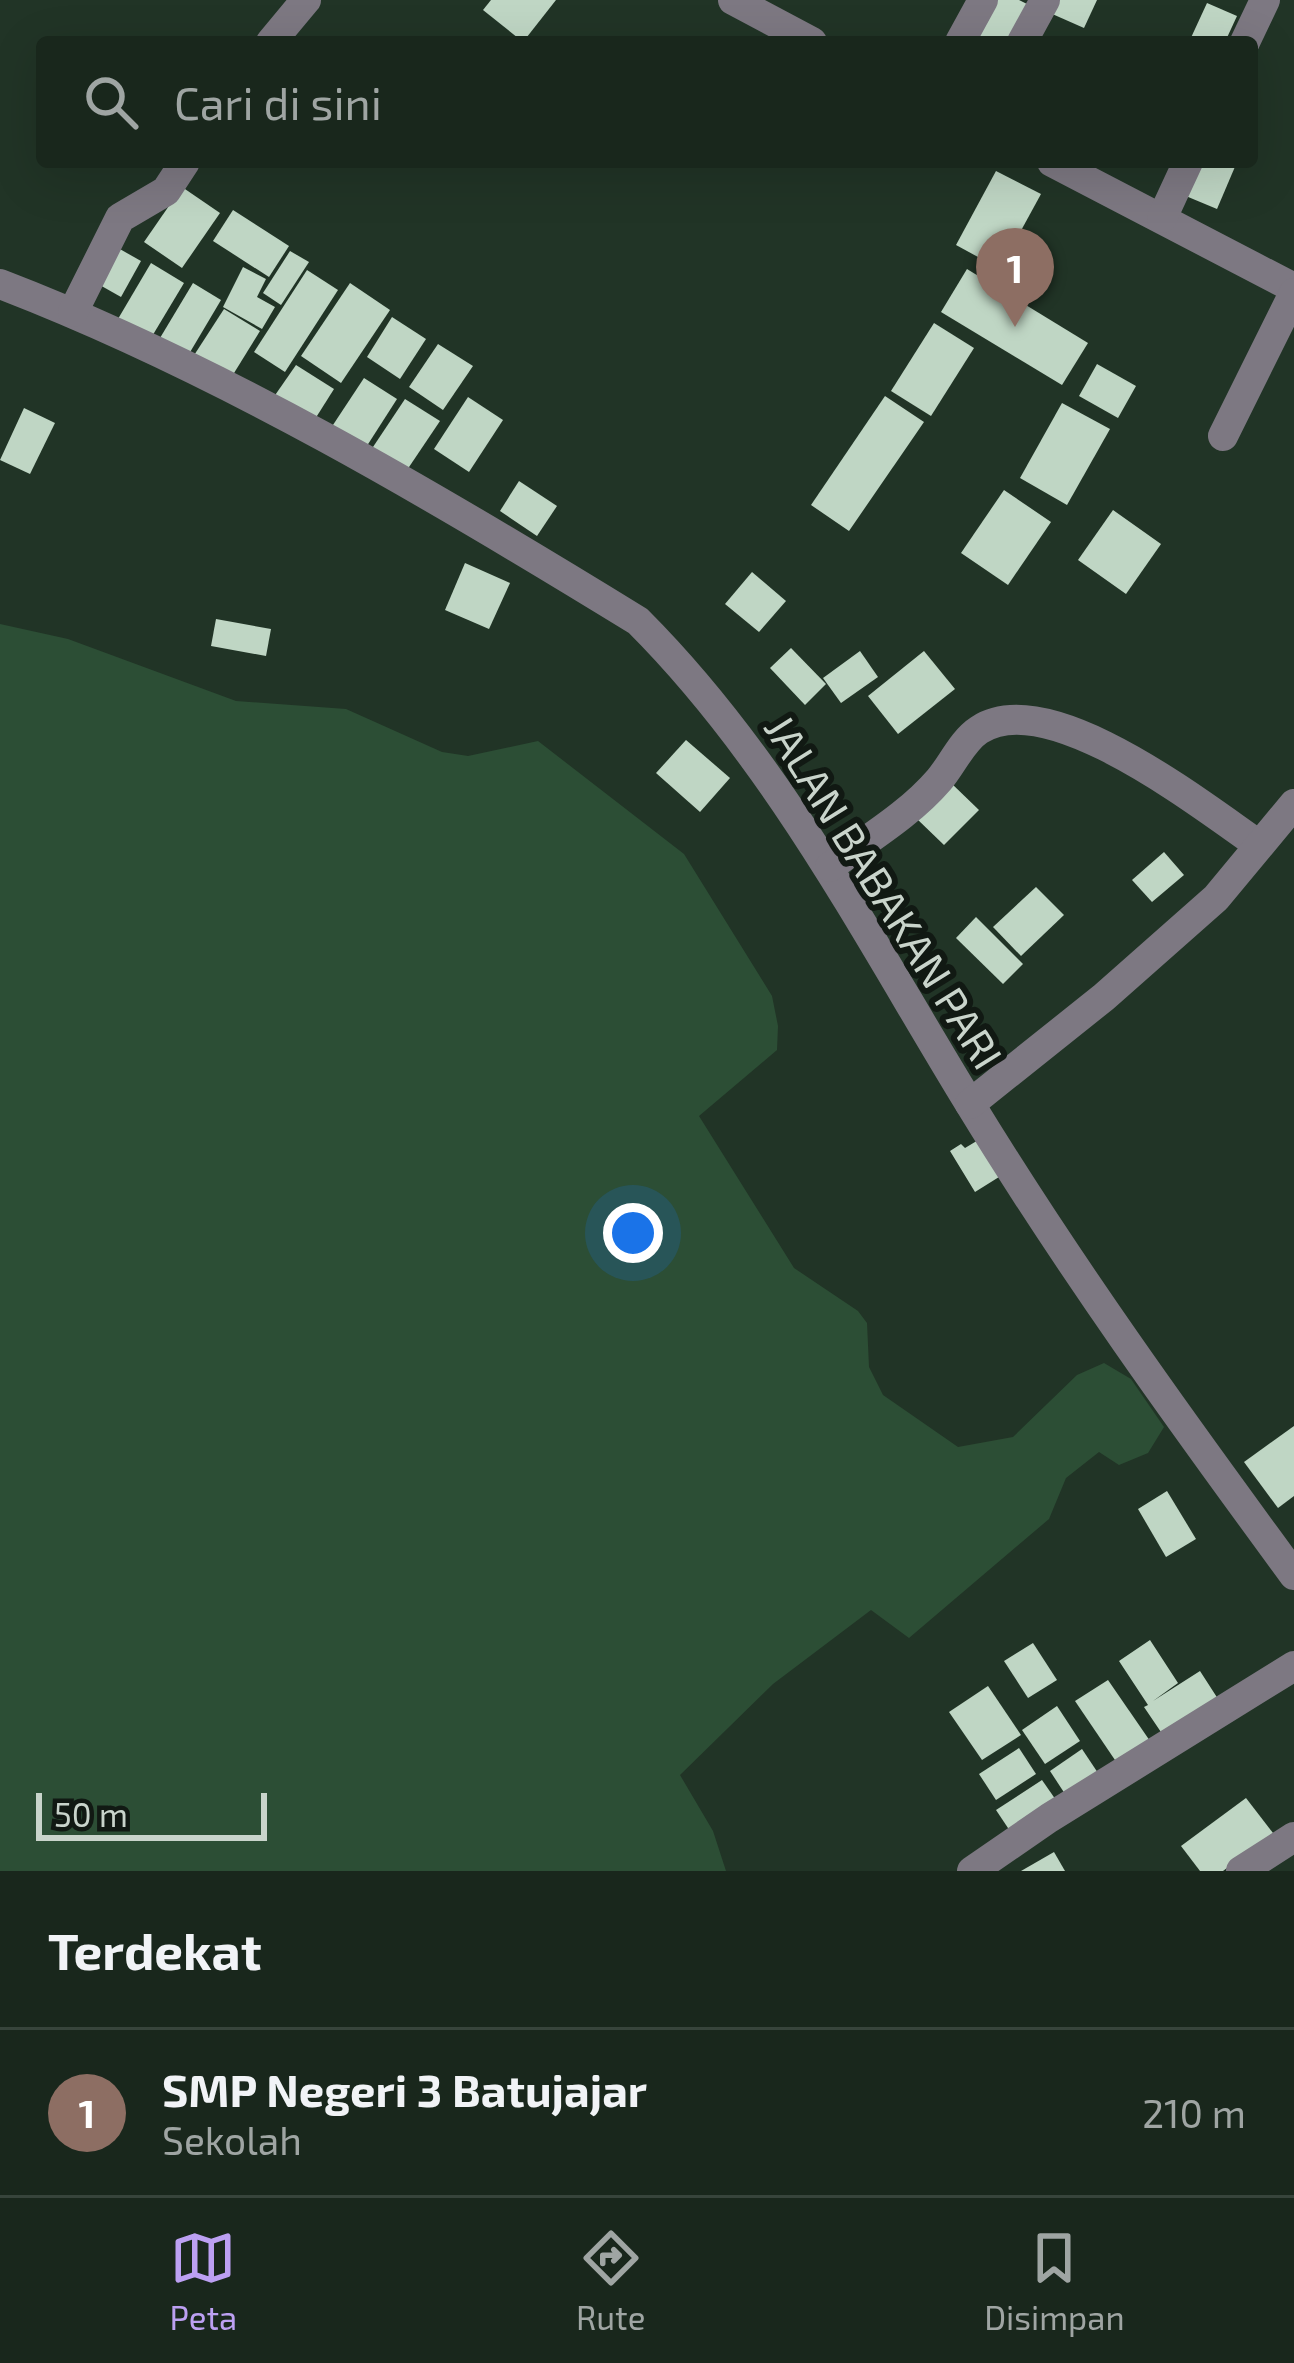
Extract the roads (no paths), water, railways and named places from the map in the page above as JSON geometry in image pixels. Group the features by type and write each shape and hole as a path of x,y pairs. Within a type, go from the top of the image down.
{"street":[{"path":"276,36 306,0"},
{"path":"733,0 801,36"},
{"path":"962,36 983,0"},
{"path":"1025,36 1045,0"},
{"path":"1248,36 1264,0"},
{"path":"74,312 120,218 166,191 181,168"},
{"path":"1064,168 1294,290 1223,436"},
{"path":"1162,218 1185,168"},
{"name":"JALAN BABAKAN PARI","path":"0,284 74,312 288,419 638,620 749,747 830,867 970,1104 1144,1371 1294,1575"},
{"path":"830,867 939,781 976,731 1001,719 1057,726 1127,756 1259,845"},
{"path":"970,1104 1104,997 1216,898 1294,804"},
{"path":"972,1871 1294,1666"},
{"path":"1240,1871 1294,1837"}],"place":[{"name":"SMP Negeri 3 Batujajar","path":"1015,327"}]}
